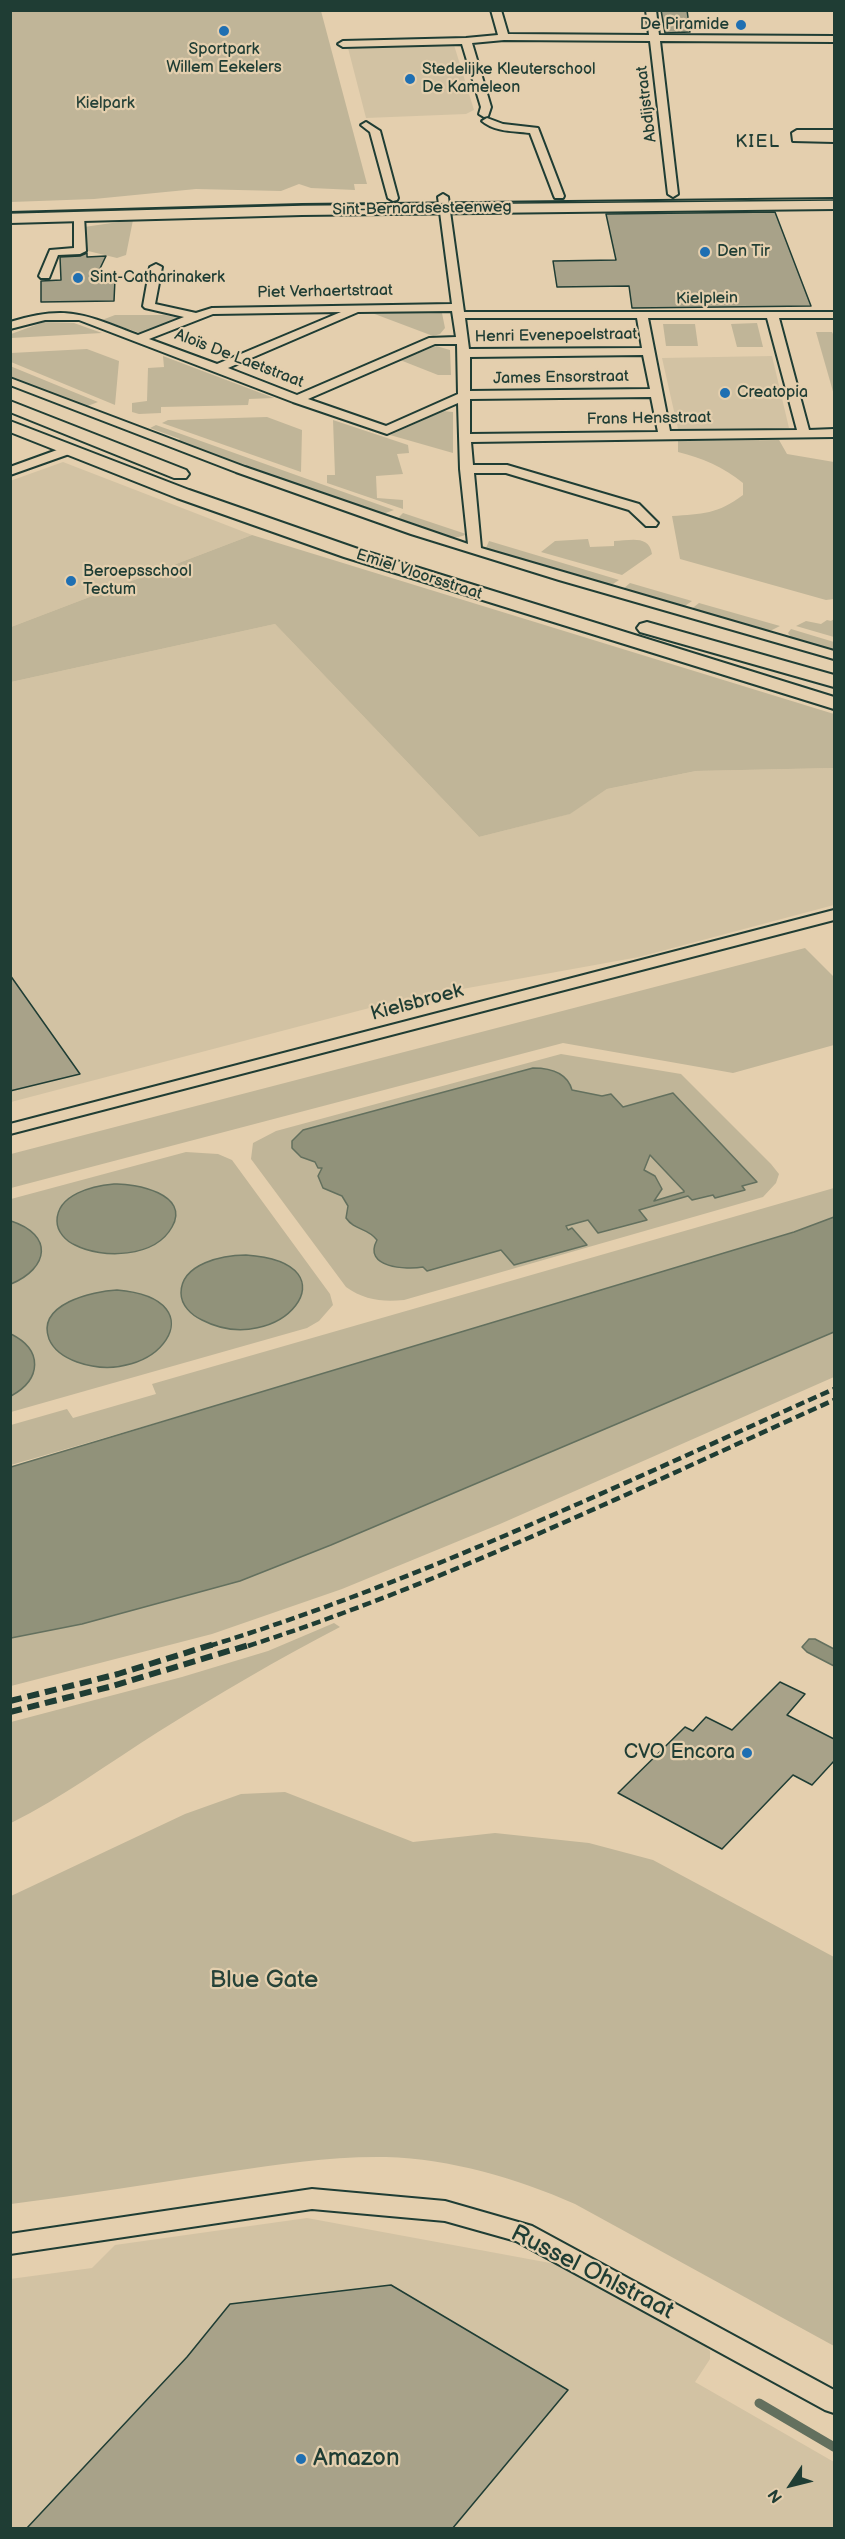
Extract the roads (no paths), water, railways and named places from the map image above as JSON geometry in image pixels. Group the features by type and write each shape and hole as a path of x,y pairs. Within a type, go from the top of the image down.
{"street":[{"path":"496,10 504,37"},
{"name":"Abdijstraat","path":"651,10 673,194"},
{"path":"343,44 466,41 504,37 834,39"},
{"path":"466,41 486,107 485,118"},
{"path":"473,118 485,118 501,127 534,130 559,196"},
{"path":"366,125 375,131 393,198"},
{"path":"834,134 797,133 797,139 834,139"},
{"name":"Sint-Bernardsesteenweg","path":"10,218 444,203 559,196 834,193"},
{"name":"Sint-Bernardsesteenweg","path":"10,206 393,198 444,203 834,204"},
{"path":"444,203 463,347 464,438 475,550"},
{"path":"45,276 54,252 80,251 79,216"},
{"name":"Piet Verhaertstraat","path":"156,267 149,306 194,316"},
{"path":"216,369 360,309"},
{"name":"Piet Verhaertstraat","path":"138,339 212,311 360,309 633,313 642,316"},
{"name":"Aloïs De Laetstraat","path":"10,326 57,315 81,317 297,399 387,430 465,395"},
{"path":"772,315 804,434"},
{"name":"Kielplein","path":"642,316 834,315"},
{"path":"642,316 665,436"},
{"name":"Henri Evenepoelstraat","path":"297,399 433,341 463,347 648,351"},
{"path":"10,381 188,450 475,550 834,655"},
{"name":"James Ensorstraat","path":"465,395 657,393"},
{"name":"Emiel Vloorsstraat","path":"10,406 198,481 362,539 532,593 834,681"},
{"name":"Emiel Vloorsstraat","path":"10,426 68,450 351,553 834,703"},
{"name":"Frans Hensstraat","path":"464,438 834,433"},
{"path":"10,471 68,450"},
{"path":"466,468 507,469 634,507 651,523"},
{"name":"Kielsbroek","path":"10,1129 834,915"},
{"name":"Russel Ohlstraat","path":"10,2244 312,2199 445,2211 524,2233 834,2402"}],"waterway":[{"path":"759,2403 834,2447"}],"tram line":[{"path":"10,213 302,205 834,200"}],"railway":[{"path":"209,1646 289,1620 447,1560 834,1389"},
{"path":"248,1646 471,1563 834,1400"},
{"path":"10,1701 118,1674 214,1644"},
{"path":"10,1712 109,1687 252,1644"}],"place":[{"name":"De Piramide","path":"741,25"},
{"name":"Sportpark Willem Eekelers","path":"224,31"},
{"name":"Stedelijke Kleuterschool De Kameleon","path":"410,79"},
{"name":"Den Tir","path":"705,252"},
{"name":"Sint-Catharinakerk","path":"78,278"},
{"name":"Creatopia","path":"725,393"},
{"name":"Beroepsschool Tectum","path":"71,581"},
{"name":"CVO Encora","path":"747,1753"},
{"name":"Amazon","path":"301,2459"}],"district":[{"name":"KIEL","path":"758,142"}],"park label":[{"name":"Kielpark","path":"105,104"},
{"name":"Blue Gate","path":"264,1981"}]}
